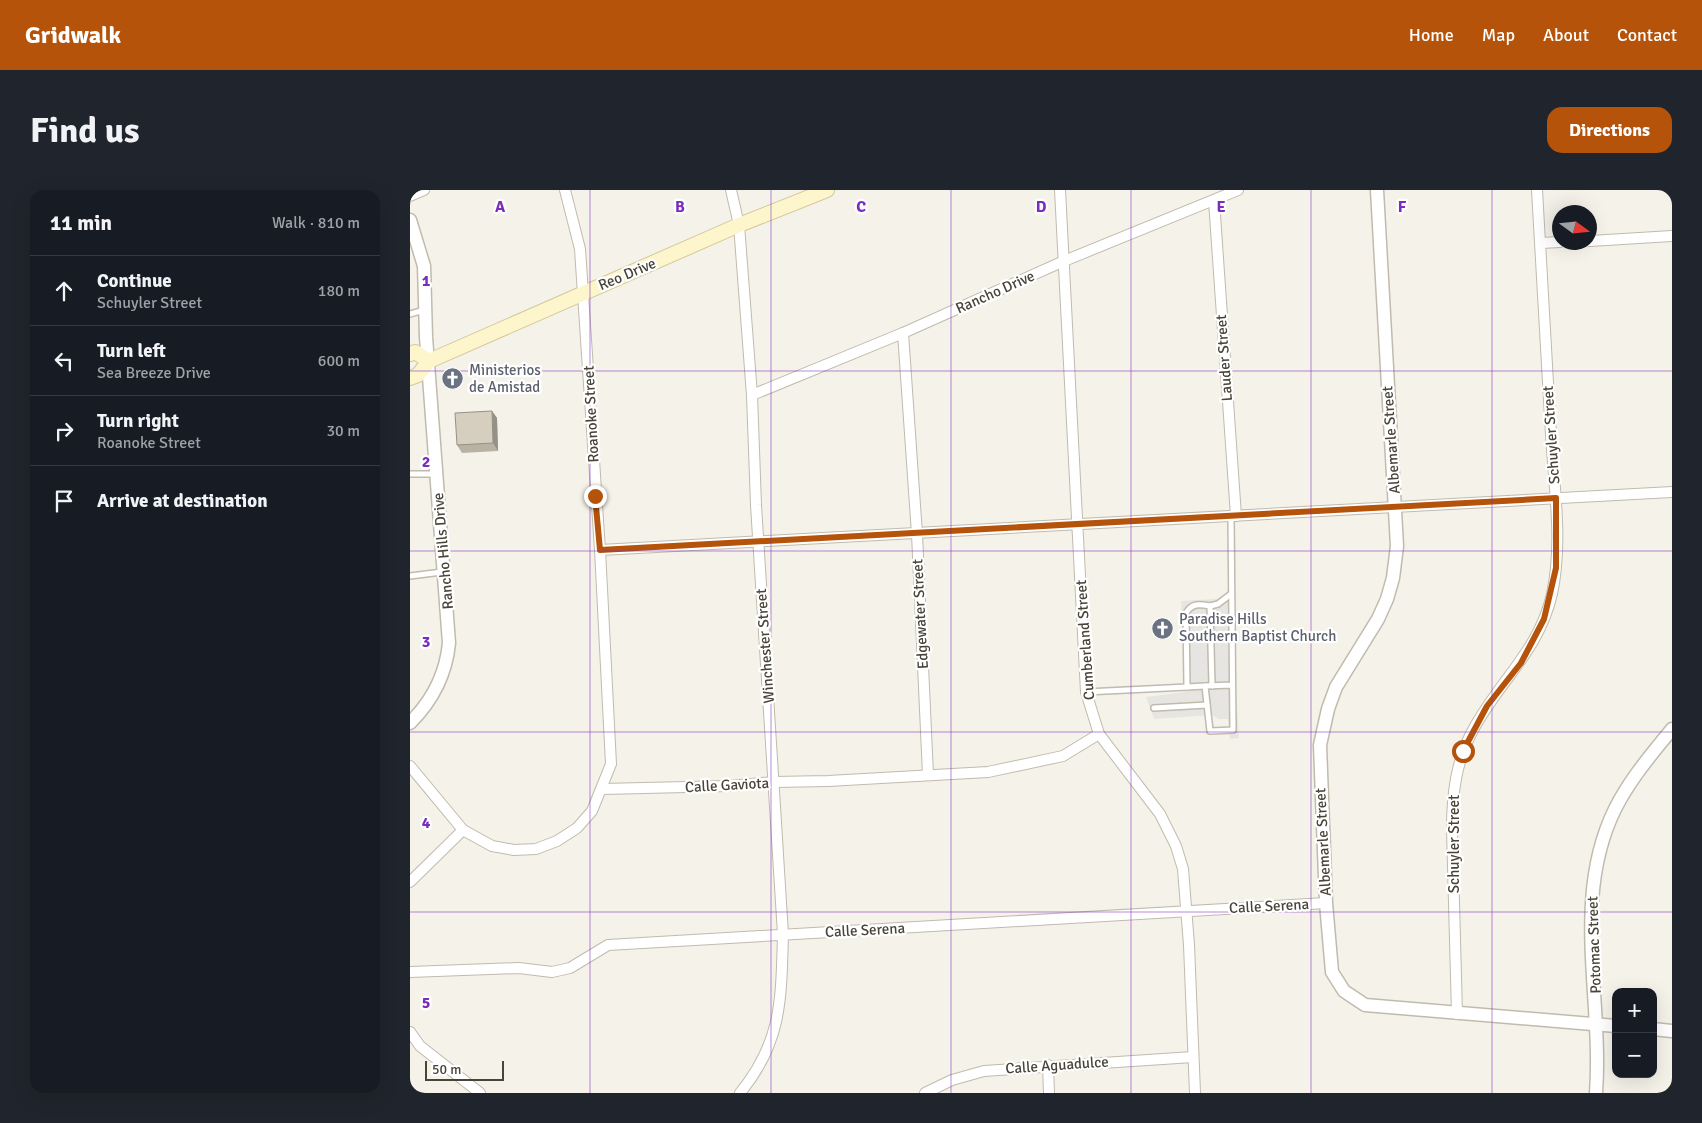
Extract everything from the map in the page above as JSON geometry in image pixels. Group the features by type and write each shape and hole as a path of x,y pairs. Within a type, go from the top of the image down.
{"main road":[{"name":"Reo Drive","path":"410,378 418,375 429,361 739,225 827,190"},
{"path":"410,354 415,352 429,361"}],"street":[{"path":"410,196 424,190"},
{"name":"Roanoke Street","path":"565,190 580,249 600,550 611,764 602,789"},
{"name":"Winchester Street","path":"731,190 739,225 752,395 783,934 781,1000 776,1024 762,1058 740,1093"},
{"name":"Cumberland Street","path":"1060,190 1086,692 1099,734 1160,814 1176,846 1183,869 1187,912 1195,1093"},
{"name":"Rancho Drive","path":"752,395 903,333 1064,261 1238,190"},
{"name":"Albemarle Street","path":"1376,190 1397,546 1389,593 1378,619 1336,687 1328,709 1320,745 1326,903 1332,972 1344,991 1365,1005 1457,1014"},
{"name":"Schuyler Street","path":"1457,1014 1452,799 1457,770 1473,729 1487,706 1521,663 1544,619 1556,568 1556,498 1537,190"},
{"name":"Lauder Street","path":"1214,201 1233,516"},
{"name":"Rancho Hills Drive","path":"410,220 424,266 436,474 446,572 450,643 446,666 432,698 410,723"},
{"path":"1597,241 1672,236"},
{"path":"1540,244 1552,243"},
{"name":"Edgewater Street","path":"903,333 917,534 928,775"},
{"path":"600,550 1672,492"},
{"name":"Potomac Street","path":"1596,1093 1597,1024 1590,923 1592,886 1598,855 1608,825 1623,794 1672,729"},
{"name":"Calle Gaviota","path":"602,789 729,786 774,782 828,781 988,772 1063,756 1099,734"},
{"path":"410,766 463,830 482,842 503,849 525,850 547,846 567,836 585,820 602,789"},
{"path":"410,882 463,830"},
{"name":"Calle Serena","path":"410,972 519,968 552,972 570,968 608,945 1326,903"},
{"path":"1457,1014 1612,1026"},
{"path":"1657,1029 1672,1031"},
{"path":"410,1032 420,1046 480,1093"},
{"name":"Calle Aguadulce","path":"925,1093 952,1080 984,1071 1048,1065 1193,1057"},
{"path":"1048,1065 1049,1093"}],"lane":[{"path":"410,314 426,310"},
{"path":"410,474 436,474"},
{"path":"1205,686 1210,731 1233,730 1230,594 1233,516"},
{"path":"410,576 446,572"},
{"path":"1187,688 1186,613 1190,607 1198,604 1210,606 1218,604 1230,594"},
{"path":"1210,606 1212,686"},
{"path":"1086,692 1232,685"},
{"path":"1154,708 1207,704"}],"shaded area":[{"path":"1230,598 1239,738 1230,739 1228,719 1219,719 1212,715 1154,719 1146,697 1185,692 1181,601"}],"building":[{"path":"492,411 493,443 457,445 455,413"}],"place":[{"name":"Ministerios de Amistad","path":"453,379"},
{"name":"Paradise Hills Southern Baptist Church","path":"1163,628"}],"route":[{"path":"595,496 600,550 1556,498 1556,568 1552,594 1544,619 1533,644 1521,663 1487,706 1473,729 1463,751"}]}
